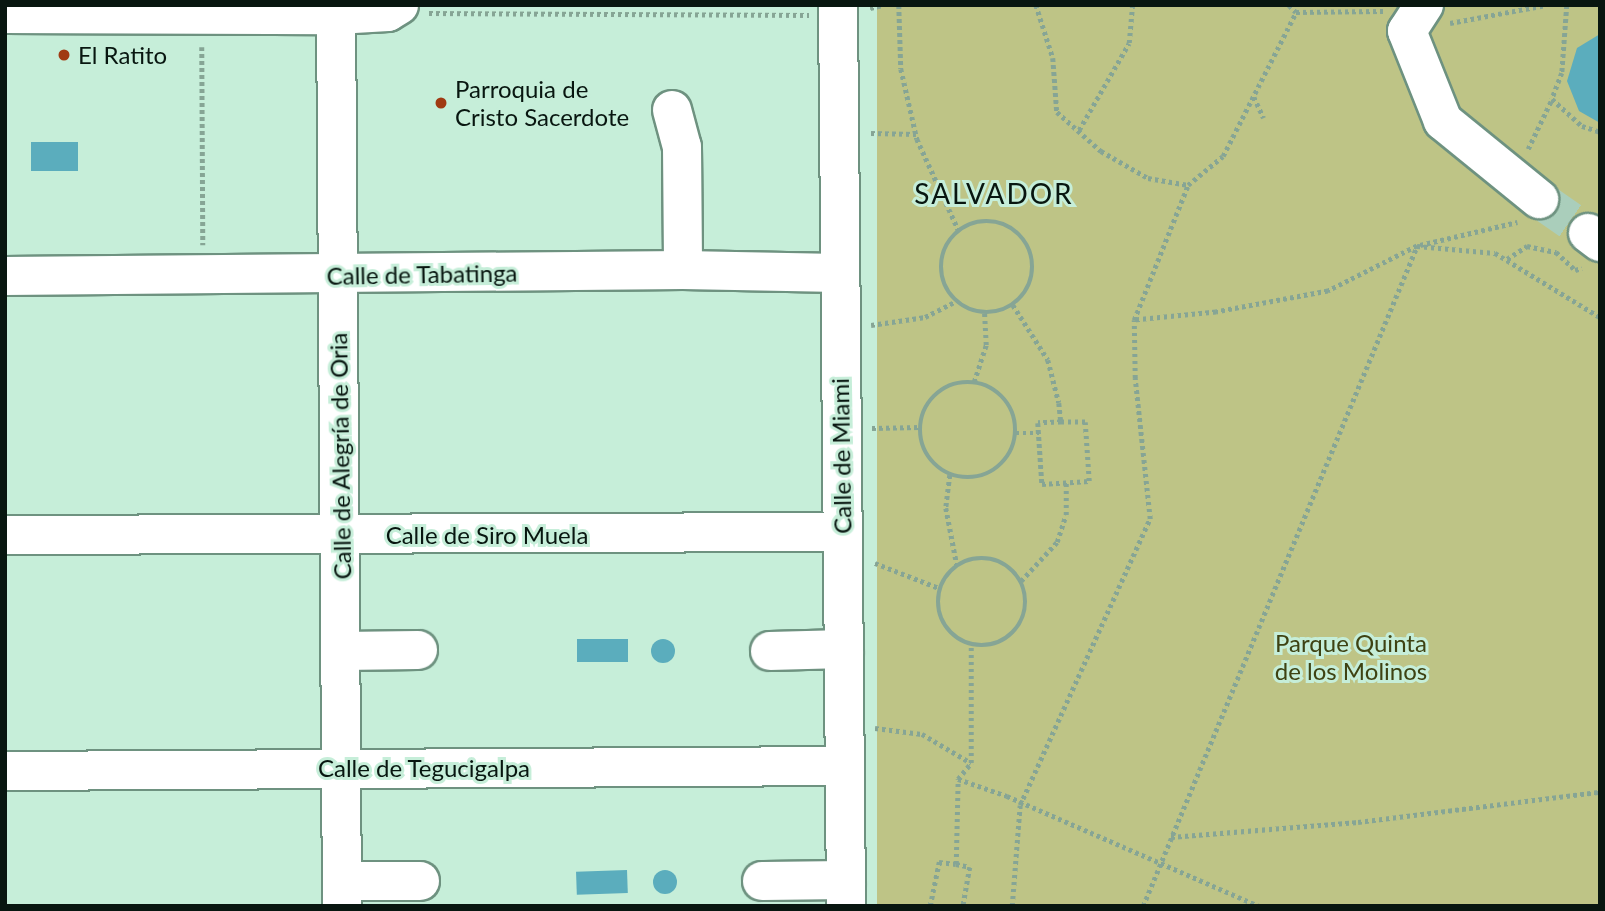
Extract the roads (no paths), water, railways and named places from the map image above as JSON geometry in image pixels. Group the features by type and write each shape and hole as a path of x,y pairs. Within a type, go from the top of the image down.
{"street":[{"path":"5,14 202,15 336,10 388,12 414,9"},
{"name":"Calle de Alegría de Oria","path":"336,10 342,894"},
{"name":"Calle de Miami","path":"829,10 839,273 855,546 844,649 842,766 846,893"},
{"path":"1416,18 1443,121 1525,199"},
{"path":"672,110 682,147 683,270"},
{"name":"Calle de Tabatinga","path":"5,276 683,270 839,273"},
{"name":"Calle de Siro Muela","path":"5,535 340,536 855,546"},
{"path":"770,651 844,649"},
{"path":"342,651 418,650"},
{"name":"Calle de Tegucigalpa","path":"5,771 842,766"},
{"path":"342,894 419,881"},
{"path":"762,881 846,893"}],"water":[{"path":"1600,34 1600,123 1579,111 1567,81 1577,48"},
{"path":"31,142 78,142 78,171 31,171"},
{"path":"577,639 628,639 628,662 577,662"},
{"path":"663,639 671,643 675,651 671,659 663,663 655,659 651,651 655,643"},
{"path":"627,870 628,893 577,895 576,872"},
{"path":"665,870 674,873 677,882 674,891 665,894 656,891 653,882 656,873"}],"tunnel":[{"path":"1539,199 1588,233"}],"place":[{"name":"El Ratito","path":"64,55"},
{"name":"Parroquia de Cristo Sacerdote","path":"441,103"}],"district":[{"name":"SALVADOR","path":"994,193"}],"park label":[{"name":"Parque Quinta de los Molinos","path":"1351,657"}]}
